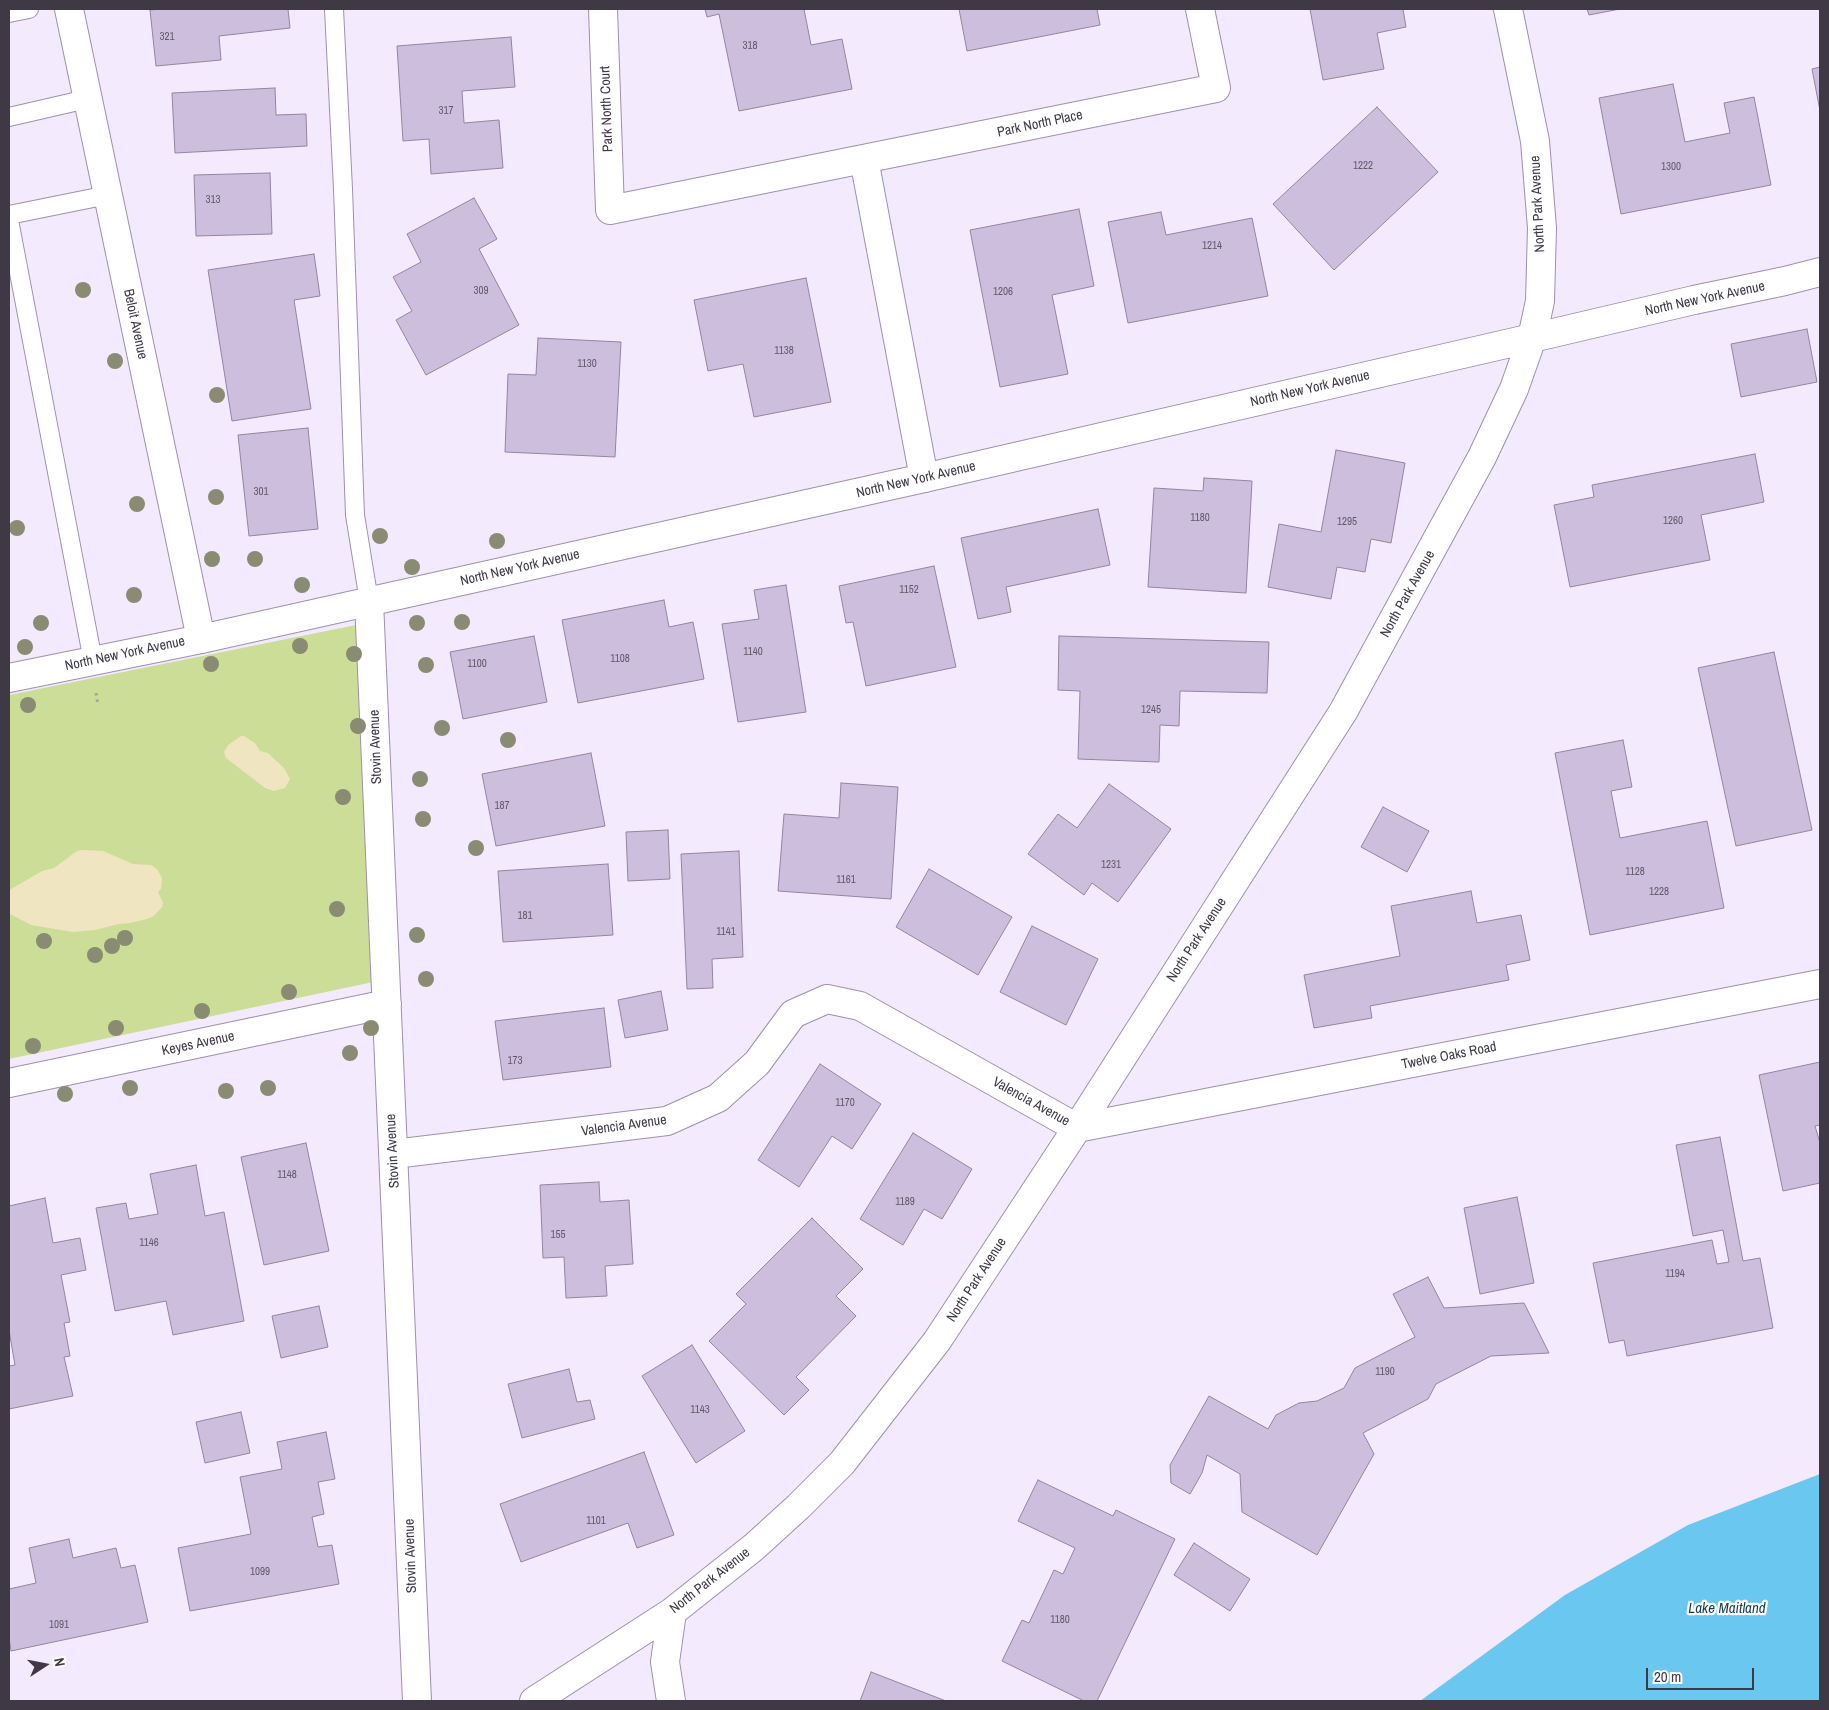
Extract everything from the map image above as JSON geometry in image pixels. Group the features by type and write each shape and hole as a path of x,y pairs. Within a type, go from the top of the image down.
{"street":[{"name":"Beloit Avenue","path":"69,9 201,639"},
{"name":"Park North Court","path":"603,9 610,210"},
{"name":"Park North Place","path":"610,210 1216,88 1200,9"},
{"name":"North Park Avenue","path":"543,1700 672,1612 754,1547 842,1463 937,1341 1077,1128 1343,712 1482,457 1514,389 1532,338 1540,301 1542,228 1535,141 1508,9"},
{"path":"864,160 924,478"},
{"name":"North New York Avenue","path":"9,678 201,639 924,478 1694,300 1785,282 1820,272"},
{"name":"Stovin Avenue","path":"369,601 417,1701"},
{"name":"Twelve Oaks Road","path":"1077,1128 1820,984"},
{"name":"Valencia Avenue","path":"394,1154 667,1122 718,1098 757,1063 793,1014 827,999 860,1006 1077,1128"},
{"name":"Keyes Avenue","path":"9,1083 387,1004"},
{"path":"671,1701 665,1662 672,1612"}],"lane":[{"path":"9,13 29,9"},
{"path":"334,9 344,189 355,515 369,601"},
{"path":"9,117 88,99"},
{"path":"9,215 108,195"},
{"path":"9,220 93,661"}],"green space":[{"path":"361,624 378,981 9,1059 9,695"}],"sand":[{"path":"241,736 255,743 260,751 268,753 284,768 290,779 285,788 274,791 265,788 226,758 224,752 228,745"},
{"path":"81,850 103,851 133,864 151,865 157,869 162,878 161,889 158,892 163,903 162,907 154,916 147,919 95,930 73,932 31,925 10,914 9,891 11,889 42,871 54,868"}],"water":[{"name":"Lake Maitland","path":"1820,1474 1820,1701 1420,1701 1565,1595 1688,1525"}],"building":[{"path":"288,9 290,28 219,36 221,60 156,66 150,10"},
{"path":"705,9 804,9 811,45 842,39 852,89 739,111 719,14 707,17"},
{"path":"959,9 1097,9 1100,25 967,51"},
{"path":"1310,9 1403,9 1406,27 1377,33 1384,69 1323,80"},
{"path":"1587,9 1620,9 1589,15"},
{"path":"511,37 515,87 462,91 464,123 499,120 503,168 431,174 429,139 403,141 397,46"},
{"path":"1820,67 1820,111 1812,69"},
{"path":"1673,84 1685,142 1730,133 1724,103 1754,97 1771,185 1621,214 1599,98"},
{"path":"275,88 276,115 306,114 307,146 175,153 172,93"},
{"path":"1377,107 1438,172 1334,270 1273,204"},
{"path":"270,173 272,234 196,236 194,175"},
{"path":"474,198 497,239 479,249 519,325 426,375 396,320 412,311 393,277 421,262 407,234"},
{"path":"1079,209 1094,286 1052,295 1068,374 1000,387 970,230"},
{"path":"1161,212 1166,235 1252,218 1268,296 1128,323 1108,222"},
{"path":"314,254 320,296 294,300 311,409 232,421 208,270"},
{"path":"806,278 831,402 754,417 743,364 708,371 694,300"},
{"path":"1807,329 1817,382 1741,397 1731,344"},
{"path":"538,338 621,342 615,457 505,452 508,374 536,375"},
{"path":"308,428 318,529 249,536 238,435"},
{"path":"1336,450 1405,463 1391,543 1371,539 1365,572 1337,567 1331,599 1268,587 1279,524 1321,532"},
{"path":"1755,454 1764,502 1701,515 1710,560 1570,587 1554,505 1594,497 1592,485"},
{"path":"1204,478 1252,481 1246,593 1148,587 1154,488 1203,491"},
{"path":"1098,509 1110,565 1006,587 1011,612 978,619 961,538"},
{"path":"934,566 956,667 866,686 853,622 846,623 839,586"},
{"path":"786,585 806,712 738,722 722,624 759,619 754,590"},
{"path":"664,600 669,627 693,622 704,679 578,703 562,620"},
{"path":"534,636 547,702 463,719 450,652"},
{"path":"1059,636 1269,642 1267,693 1180,691 1179,726 1160,725 1159,762 1078,759 1080,691 1058,690"},
{"path":"1774,652 1812,830 1736,846 1698,668"},
{"path":"1623,740 1632,787 1611,791 1620,838 1707,821 1724,908 1590,935 1555,753"},
{"path":"591,753 605,826 496,846 482,774"},
{"path":"841,783 898,787 891,899 778,891 784,814 839,818"},
{"path":"1109,784 1171,829 1118,902 1092,883 1084,895 1028,854 1058,814 1077,828"},
{"path":"1383,807 1429,831 1407,872 1361,847"},
{"path":"668,830 670,879 628,881 626,832"},
{"path":"739,851 743,957 712,959 713,988 687,989 681,854"},
{"path":"608,864 613,935 503,942 498,871"},
{"path":"929,869 1012,917 978,975 896,927"},
{"path":"1471,891 1477,923 1521,915 1530,960 1506,965 1509,980 1370,1006 1372,1018 1314,1028 1304,975 1400,956 1391,906"},
{"path":"1032,926 1098,959 1066,1025 1000,992"},
{"path":"661,991 668,1030 625,1038 618,1000"},
{"path":"604,1008 611,1067 503,1080 495,1021"},
{"path":"1820,1062 1820,1125 1815,1126 1820,1143 1820,1183 1783,1191 1759,1075"},
{"path":"820,1064 881,1104 852,1149 832,1136 799,1187 758,1160"},
{"path":"913,1133 972,1169 942,1219 924,1209 903,1245 860,1219"},
{"path":"1720,1137 1743,1261 1760,1258 1773,1328 1627,1356 1624,1340 1609,1343 1593,1263 1712,1240 1717,1264 1729,1262 1723,1230 1693,1236 1676,1145"},
{"path":"306,1143 329,1251 264,1265 241,1157"},
{"path":"196,1165 205,1216 224,1212 244,1321 173,1335 166,1301 115,1311 96,1208 126,1203 129,1219 158,1214 150,1174"},
{"path":"599,1182 600,1202 629,1200 633,1264 605,1266 607,1296 566,1298 564,1257 543,1258 540,1185"},
{"path":"1517,1197 1534,1283 1480,1294 1464,1208"},
{"path":"45,1198 53,1243 80,1238 86,1270 61,1275 70,1322 64,1323 70,1356 64,1357 73,1396 9,1409 9,1366 15,1365 9,1330 9,1206"},
{"path":"812,1218 863,1269 836,1296 856,1316 796,1377 809,1390 784,1415 709,1341 746,1304 736,1294"},
{"path":"1428,1277 1444,1308 1524,1303 1549,1353 1491,1356 1436,1384 1428,1399 1363,1433 1374,1454 1317,1555 1242,1512 1240,1474 1207,1455 1202,1473 1190,1494 1171,1483 1170,1465 1209,1396 1268,1429 1276,1415 1299,1403 1317,1401 1344,1388 1355,1368 1415,1337 1393,1294"},
{"path":"319,1306 328,1347 281,1358 272,1316"},
{"path":"692,1345 745,1431 696,1463 642,1376"},
{"path":"569,1369 577,1402 590,1400 595,1419 522,1438 508,1384"},
{"path":"241,1412 250,1453 205,1463 196,1422"},
{"path":"326,1432 335,1479 318,1482 324,1514 312,1517 318,1547 332,1545 339,1584 190,1611 178,1548 251,1534 240,1477 282,1469 277,1442"},
{"path":"644,1452 674,1535 637,1548 628,1523 521,1562 500,1504"},
{"path":"1038,1480 1113,1516 1116,1510 1175,1539 1097,1701 1084,1701 1002,1661 1022,1620 1029,1623 1054,1570 1063,1574 1075,1548 1018,1521"},
{"path":"69,1539 73,1558 116,1548 121,1568 135,1565 148,1622 11,1651 9,1638 9,1589 36,1583 29,1548"},
{"path":"1194,1543 1250,1579 1230,1611 1174,1575"},
{"path":"871,1672 946,1701 860,1701"}]}
